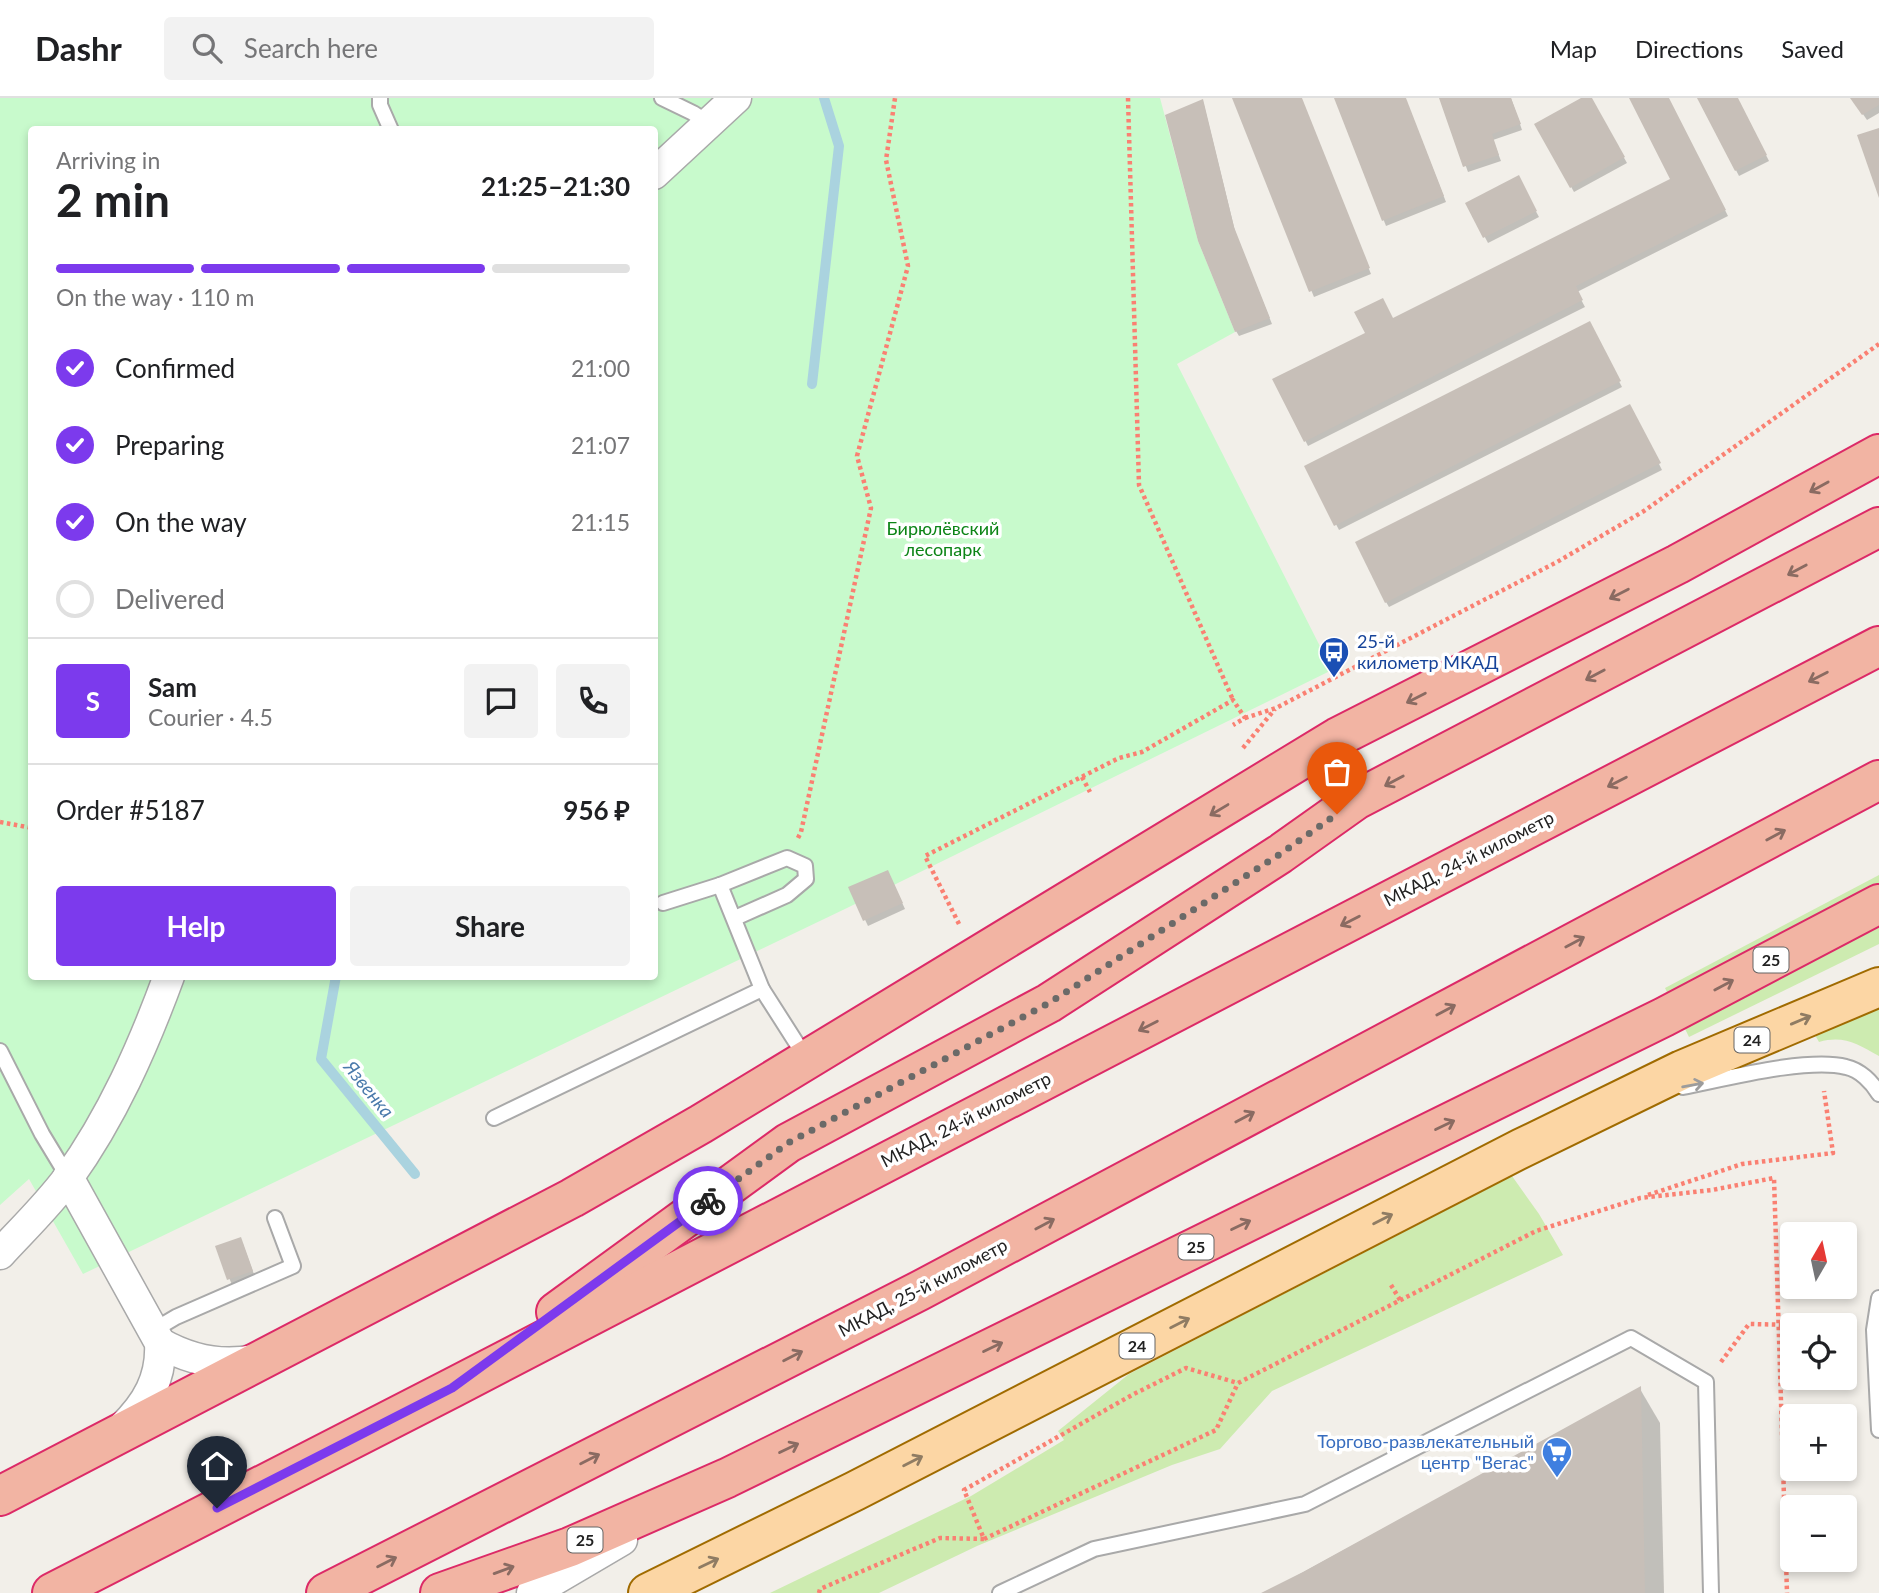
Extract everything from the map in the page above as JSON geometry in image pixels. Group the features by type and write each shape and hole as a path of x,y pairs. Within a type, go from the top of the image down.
{"highway":[{"path":"0,1496 572,1198 701,1124 1338,737 1678,564 1879,454"},
{"path":"452,1388 788,1143 1049,1003 1280,854 1356,800 1879,527"},
{"name":"МКАД, 24-й километр","path":"52,1593 1879,646"},
{"name":"МКАД, 25-й километр","path":"326,1593 919,1291 1879,780"},
{"name":"25","path":"440,1593 570,1547 727,1478 1664,1017 1879,904"}],"main road":[{"name":"24","path":"648,1593 843,1497 1521,1148 1682,1070 1879,987"}],"street":[{"path":"658,170 736,98"},
{"path":"0,1254 68,1177 100,1127 144,1045 168,980"},
{"path":"68,1177 157,1336 161,1361 155,1383 140,1410 112,1438"},
{"path":"157,1336 178,1353 204,1361 238,1363 269,1356"},
{"path":"532,1593 727,1478"}],"lane":[{"path":"380,98 380,105 389,126"},
{"path":"662,98 710,124"},
{"path":"663,902 720,885 786,858 805,866 806,879 787,895 735,918"},
{"path":"720,885 762,989 807,1059"},
{"path":"494,1118 762,989"},
{"path":"0,1051 42,1134 68,1177"},
{"path":"1626,1097 1779,1069 1820,1065 1846,1066 1859,1072 1879,1094"},
{"path":"157,1336 176,1317 293,1266 275,1218"},
{"path":"1879,1298 1874,1330 1879,1430"},
{"path":"1000,1593 1094,1549 1305,1504 1631,1338 1706,1382 1712,1593"}],"path":[{"path":"786,858 801,832 871,508 858,456 908,266 886,160 895,98"},
{"path":"1128,98 1139,485 1233,701 1244,718"},
{"path":"1233,725 1244,718 1276,708 1557,562 1644,511 1879,344"},
{"path":"948,932 959,924 925,856 1119,758 1142,752 1233,701"},
{"path":"1082,777 1090,792"},
{"path":"0,821 28,827"},
{"path":"819,1593 820,1589 940,1538 984,1539 1216,1430 1238,1383 1536,1231 1742,1164 1833,1153 1820,1065"},
{"path":"1640,1198 1712,1191 1774,1178 1787,1593"},
{"path":"1391,1285 1400,1300"},
{"path":"1706,1382 1749,1324 1779,1325"},
{"path":"984,1539 964,1490 1132,1395 1186,1368 1238,1383"}],"green space":[{"name":"Бирюлёвский лесопарк","path":"0,98 1160,98 1198,241 1235,332 1177,364 1332,670 847,908 83,1274 29,1179 0,1205"},
{"path":"1879,875 1879,944 1689,1037 1665,988"},
{"path":"1879,1008 1879,1056 1843,1040 1819,1042 1815,1035"},
{"path":"1512,1176 1563,1255 1272,1391 1220,1449 1172,1465 977,1546 879,1593 770,1593 971,1496 1064,1440 1058,1431 1129,1374"}],"building":[{"path":"1232,98 1302,98 1370,268 1309,292"},
{"path":"1334,98 1406,98 1444,196 1382,221"},
{"path":"1439,98 1511,98 1521,124 1492,134 1499,155 1463,167"},
{"path":"1581,98 1592,98 1625,157 1570,188 1534,124"},
{"path":"1629,98 1669,98 1726,210 1576,286 1583,300 1304,442 1272,379 1365,333 1354,312 1383,298 1393,318 1670,179"},
{"path":"1697,98 1738,98 1767,155 1735,171"},
{"path":"1850,98 1879,98 1879,105 1862,115"},
{"path":"1203,99 1234,227 1270,318 1235,332 1198,241 1165,115"},
{"path":"1879,128 1879,198 1857,135"},
{"path":"1519,175 1537,211 1483,238 1465,203"},
{"path":"1590,321 1621,381 1334,526 1304,466"},
{"path":"1630,404 1661,463 1385,603 1355,542"},
{"path":"888,870 903,903 863,921 848,887"},
{"path":"241,1237 253,1271 227,1280 215,1246"},
{"name":"Торгово-развлекательный центр \"Вегас\"","path":"1641,1386 1645,1593 1261,1593 1303,1572"}],"waterway":[{"path":"812,384 839,146 824,98"},
{"name":"Язвенка","path":"335,980 321,1059 415,1174"}],"way so far":[{"path":"708,1201 788,1143 1049,1003 1280,854 1337,814"}],"place":[{"name":"25-й километр МКАД","path":"1334,679"},
{"name":"Торгово-развлекательный центр \"Вегас\"","path":"1557,1479"}],"route":[{"path":"217,1508 452,1388 708,1201"}]}
